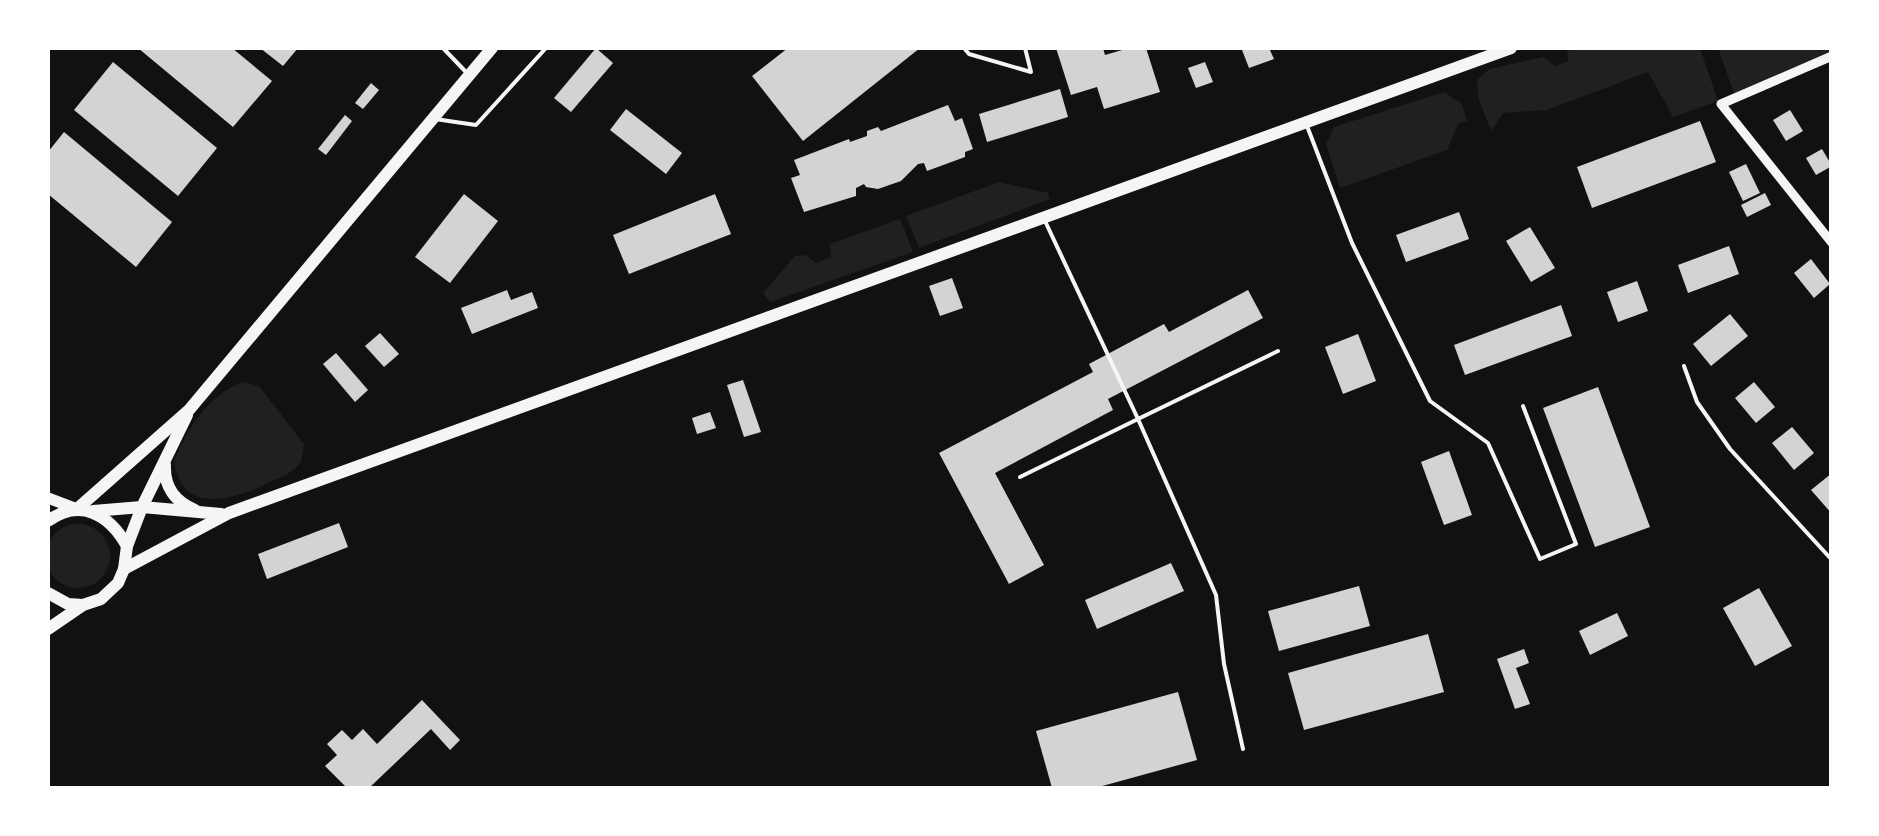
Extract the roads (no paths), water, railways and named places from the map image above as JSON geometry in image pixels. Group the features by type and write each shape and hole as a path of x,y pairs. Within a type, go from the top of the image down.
{"main road":[{"path":"48,522 77,509 189,410 492,48"},
{"path":"124,569 229,513 1510,48"},
{"path":"48,629 83,605 110,593 124,569 127,546 142,506 189,410"},
{"path":"166,459 165,478 176,498 207,515"},
{"path":"48,498 94,512 142,506 207,515 229,513"},
{"path":"94,512 115,527 127,546"},
{"path":"48,593 68,604 83,605"}],"street":[{"path":"1832,56 1722,104 1832,242"}],"lane":[{"path":"442,48 469,74"},
{"path":"430,119 476,124 546,48"},
{"path":"964,48 970,54 1031,72 1025,48"},
{"path":"1306,122 1352,244 1430,401 1488,444 1540,559 1576,544 1523,406"},
{"path":"1043,216 1216,595 1224,664 1243,749"},
{"path":"1020,477 1278,351"},
{"path":"1684,366 1697,402 1730,449 1832,560"}]}
